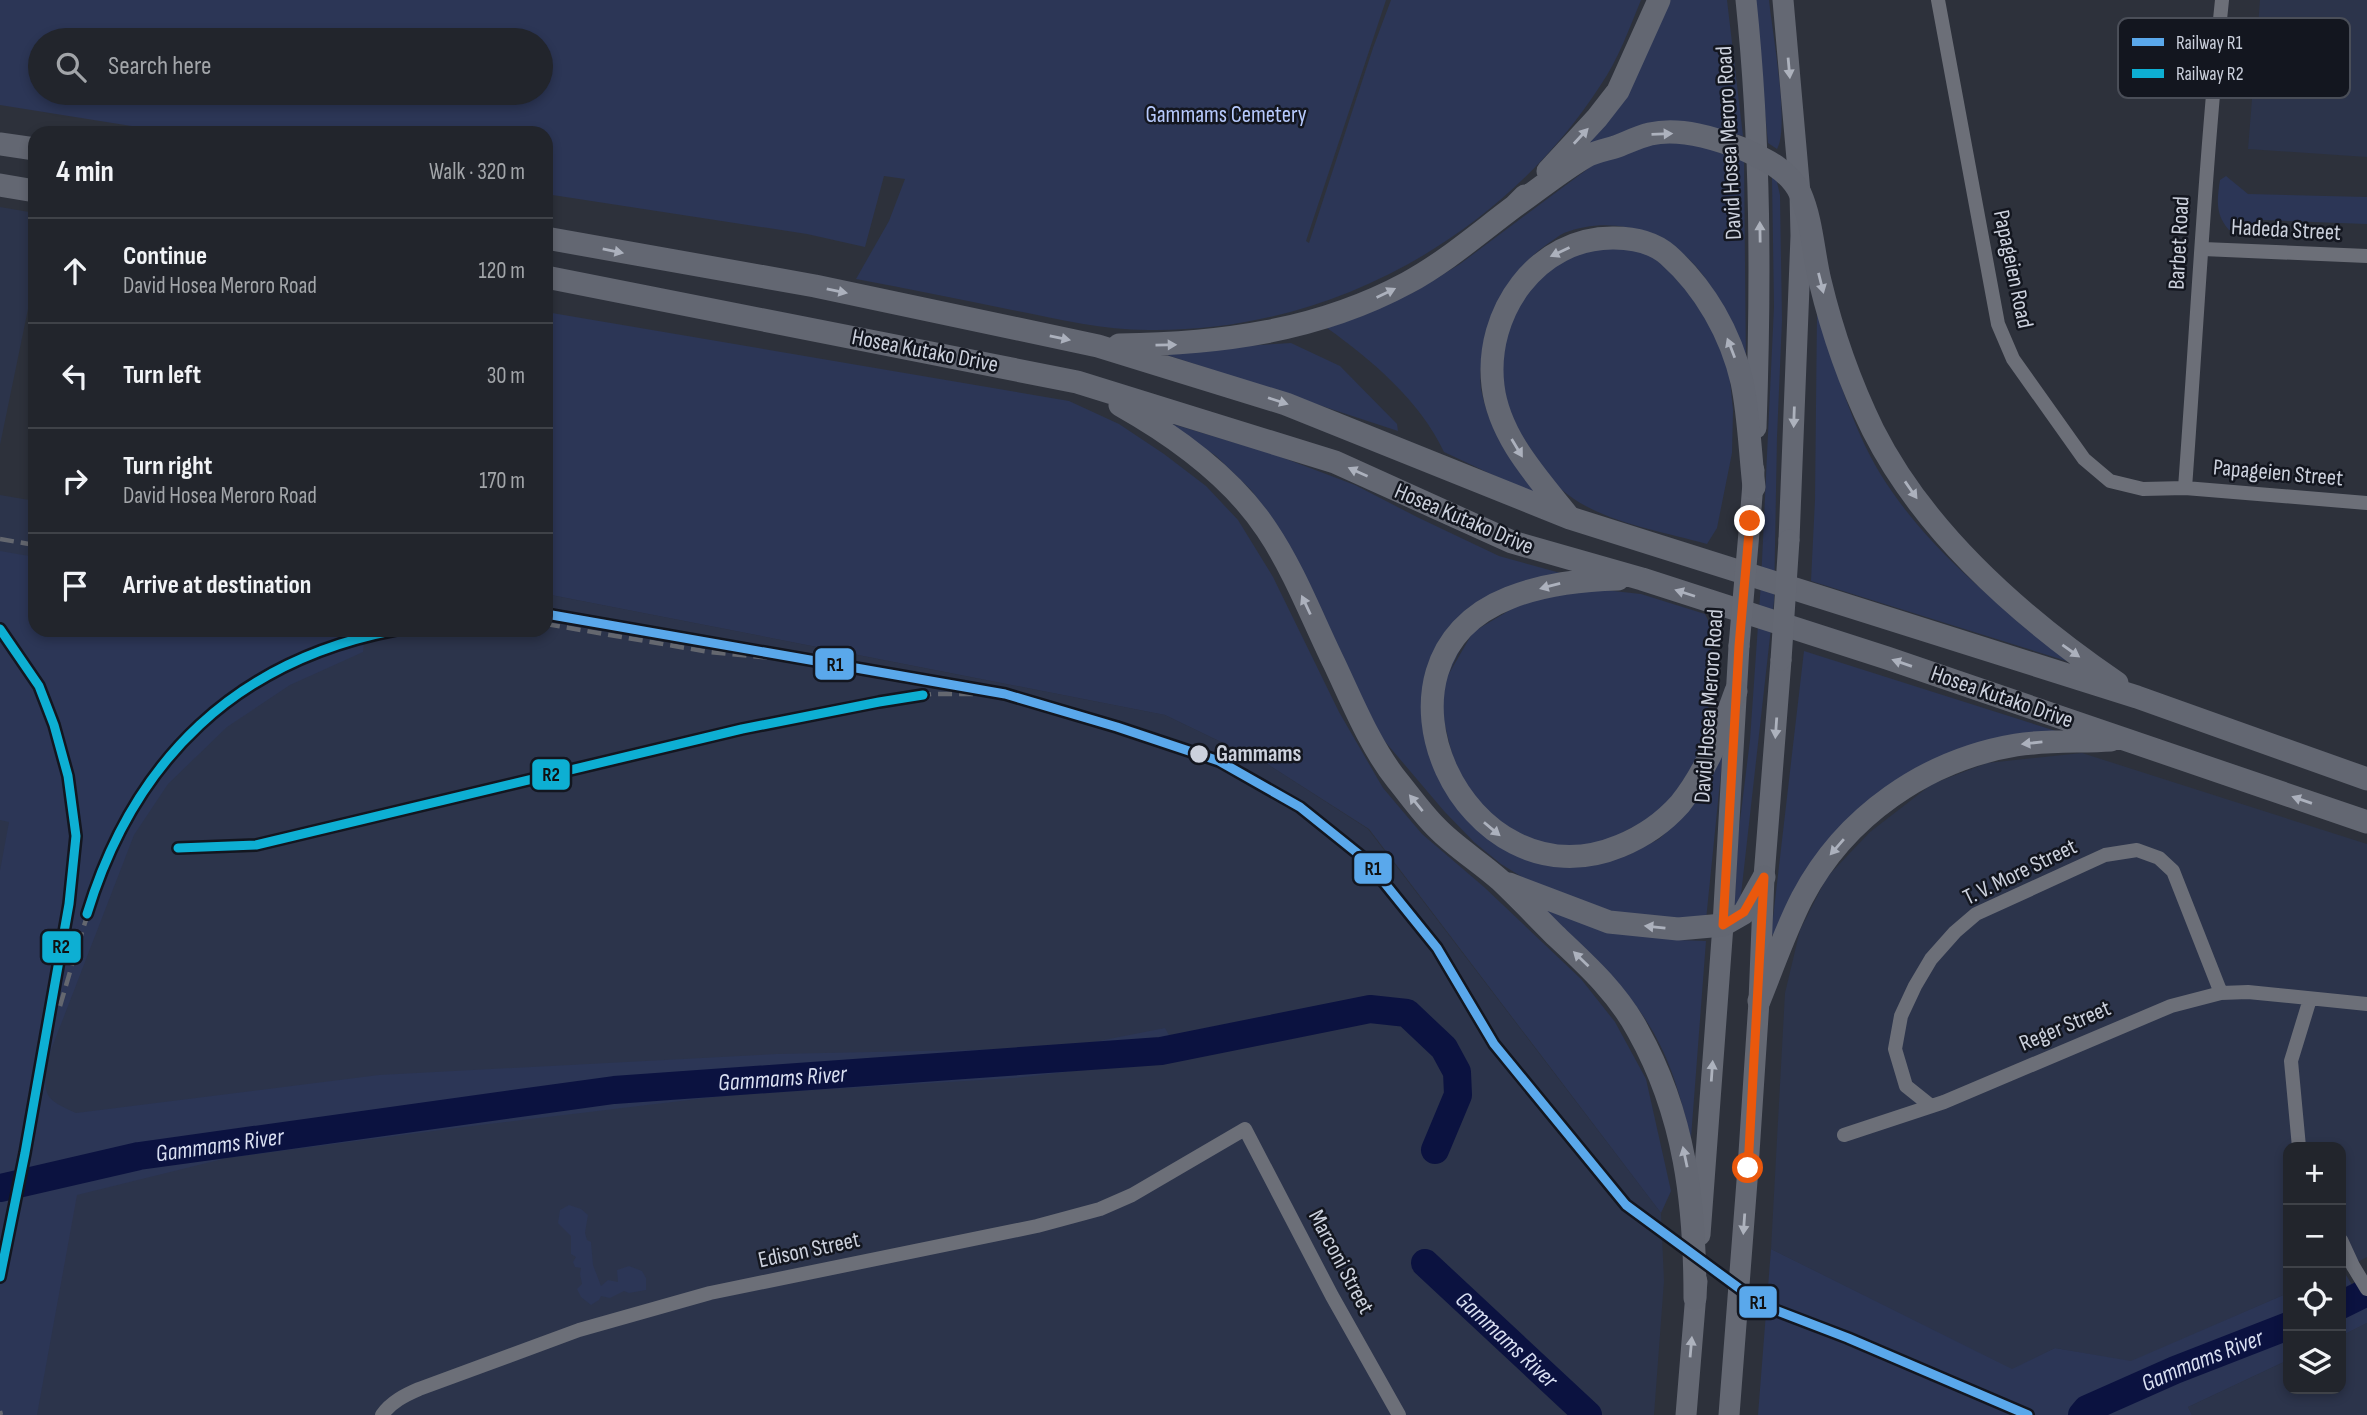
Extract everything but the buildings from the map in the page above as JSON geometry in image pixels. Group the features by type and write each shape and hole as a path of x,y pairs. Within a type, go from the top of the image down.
{"main road":[{"path":"1515,205 1597,118 1618,90 1660,0"},
{"name":"David Hosea Meroro Road","path":"1686,1415 1723,925 1739,646 1754,487 1760,237 1753,71 1745,0"},
{"path":"1729,1415 1789,540 1801,236 1800,193 1783,0"},
{"path":"1098,346 1210,342 1303,326 1366,303 1408,283 1586,157 1651,134 1683,133 1714,139 1757,155 1784,172 1800,193 1833,329 1873,430 1895,467 1956,546 1998,591 2054,639 2137,696"},
{"path":"0,144 28,148"},
{"path":"0,186 28,190"},
{"path":"1570,518 1521,456 1507,431 1493,386 1492,352 1499,323 1526,275 1546,258 1567,248 1607,238 1649,243 1667,254 1699,289 1721,323 1742,383 1754,487"},
{"name":"Hosea Kutako Drive","path":"553,239 815,286 1098,346 1286,404 1570,518 2137,696 2367,779"},
{"name":"Hosea Kutako Drive","path":"553,279 1077,382 1335,462 1512,542 1642,579 1899,663 2367,822"},
{"path":"1077,382 1164,431 1231,487 1267,528 1289,567 1354,708 1394,776 1437,828 1500,880 1616,997 1656,1065 1686,1158 1695,1245 1695,1298"},
{"path":"1642,579 1560,583 1537,589 1507,598 1482,613 1459,632 1446,652 1436,678 1432,721 1436,746 1446,771 1463,799 1482,820 1508,841 1544,854 1590,856 1633,841 1657,825 1679,805 1700,775 1714,749 1737,691"},
{"path":"1759,1002 1803,897 1826,861 1856,826 1883,801 1930,771 1989,750 2046,742 2125,740"},
{"path":"1500,880 1609,922 1678,929 1723,925 1744,912 1764,877"}],"street":[{"name":"Papageien Road","path":"1938,0 1998,324 2006,346 2084,459 2110,481 2143,489 2185,488"},
{"name":"Barbet Road","path":"2220,18 2222,0"},
{"name":"Barbet Road","path":"2185,488 2212,98"},
{"name":"Hadeda Street","path":"2203,249 2367,256"},
{"name":"Papageien Street","path":"2185,488 2367,503"},
{"name":"T. V. More Street","path":"1931,1106 1906,1086 1895,1049 1901,1016 1931,959 1955,932 1976,914 2105,855 2137,850 2159,858 2173,871 2221,993"},
{"name":"Reger Street","path":"1844,1135 1931,1106 2171,1006 2221,993 2260,993 2367,1004"},
{"path":"2299,1142 2291,1061 2309,999"},
{"name":"Edison Street","path":"382,1415 394,1403 419,1389 579,1330 709,1293 1037,1226 1100,1209 1132,1195 1245,1129"},
{"name":"Marconi Street","path":"1245,1129 1332,1296 1399,1415"},
{"path":"2346,1251 2367,1289"}],"shaded area":[{"path":"2260,0 2367,0 2367,157 2248,149 2252,98 2350,98 2350,18 2259,18"},
{"path":"0,207 28,212 28,309 0,445"},
{"path":"0,495 28,500 28,637 553,637 553,595 1165,715 1269,765 1368,829 1661,1213 1664,1281 1654,1415 0,1415"},
{"path":"2082,753 2367,844 2367,1257 2346,1268 2346,1142 2283,1142 2283,1295 2131,1362 2055,1348 2012,1370 1771,1249 1785,993 1800,930 1827,877 1870,832 1932,784 1987,763"},
{"path":"2367,1323 2367,1415 2192,1415 2188,1407 2283,1362 2283,1394 2346,1394 2346,1334"}],"green space":[{"name":"Gammams Cemetery","path":"0,0 1386,0 1306,241 1309,243 1391,0 1641,0 1606,76 1560,140 1513,188 1462,230 1405,266 1345,294 1281,314 1215,327 1131,330 1097,326 856,279 889,221 905,179 884,176 865,247 807,234 553,195 553,126 131,126 0,105"},
{"path":"1668,0 1727,0 1743,136 1722,131 1577,154"},
{"path":"1754,0 1769,0 1781,100 1781,138 1777,149 1768,143"},
{"path":"1654,142 1695,143 1744,156 1746,370 1712,288 1692,262 1677,249 1642,231 1623,227 1583,227 1562,234 1524,264 1506,287 1493,313 1481,365 1481,389 1496,433 1510,458 1538,496 1444,452 1422,416 1393,383 1327,328 1362,316 1416,291 1460,264 1597,162"},
{"path":"2226,176 2248,194 2367,197 2367,224 2261,220 2247,230 2229,230 2218,207 2220,180"},
{"path":"1772,177 1776,178 1780,195 1782,320 1774,601 1741,895 1734,913 1738,837 1750,740 1761,582 1774,307"},
{"path":"1588,247 1638,249 1661,261 1681,278 1718,338 1729,371 1733,410 1732,453 1717,528 1707,544 1616,519 1582,504 1552,480 1513,420 1503,389 1501,372 1506,337 1513,318 1529,287 1538,278"},
{"path":"1817,312 1844,395 1861,436 1881,475 1900,503 1921,529 1968,577 2073,663 1811,581 1815,500"},
{"path":"553,313 1069,401 1119,424 1206,486 1238,520 1273,577 1339,712 1383,788 1422,834 1484,887 1581,979 1615,1022 1646,1079 1671,1191 1661,1213 1369,829 1269,765 1165,715 553,595"},
{"path":"1291,343 1340,366 1397,424 1398,431 1164,354 1167,351"},
{"path":"1166,422 1273,454 1355,485 1499,556 1564,574 1481,604 1425,725 1508,849 1533,860 1561,866 1595,865 1628,855 1659,839 1684,815 1723,752 1706,920 1620,914 1535,885 1501,864 1474,842 1376,731 1277,525 1251,490 1216,456"},
{"path":"0,551 28,556 28,637 364,637 363,652 290,685 227,727 168,784 134,835 46,1063 45,1084 49,1096 76,1113 379,1075 777,1054 1013,1049 1043,1052 1165,1028 1182,1058 1015,1078 731,1095 464,1127 227,1158 77,1195 37,1415 0,1415 0,871 9,822 0,820"},
{"path":"1604,590 1641,594 1705,614 1712,628 1710,692 1704,749 1662,812 1591,849 1539,846 1489,815 1456,771 1442,713 1443,684 1473,632 1527,600"},
{"path":"1804,651 2059,732 1877,801 1776,934 1771,935"},
{"path":"1538,905 1677,940 1706,941 1691,1138 1668,1062 1639,1009 1608,972"},
{"path":"569,1205 588,1215 585,1233 587,1240 591,1242 593,1265 601,1286 608,1280 618,1282 617,1270 629,1266 642,1271 646,1278 646,1290 629,1293 624,1291 610,1298 601,1296 591,1305 581,1297 577,1289 582,1284 581,1268 575,1267 573,1262 576,1257 571,1254 571,1236 558,1223 560,1210"},
{"path":"1771,1249 2012,1369 2055,1348 2131,1361 2283,1295 2283,1362 2188,1407 2192,1415 1758,1415"},
{"path":"2346,1275 2367,1304 2367,1323 2346,1334"}],"waterway":[{"name":"Gammams River","path":"0,1188 139,1156 614,1090 1161,1051 1370,1009 1407,1013 1444,1048 1457,1072 1458,1095 1435,1150"},
{"name":"Gammams River","path":"1425,1263 1588,1415"},
{"name":"Gammams River","path":"2346,1302 2367,1292"},
{"name":"Gammams River","path":"2082,1415 2087,1409 2175,1370 2283,1328"}],"railway":[{"path":"0,539 28,544"},
{"path":"553,625 709,652 835,664"},
{"path":"0,629 39,686 54,725 68,776 76,836 69,904 0,1277"},
{"path":"60,1006 112,845 141,795 169,758 199,726 231,698 267,675 307,656 367,637"},
{"path":"178,848 256,845 742,729 879,702 932,694 1005,694"},
{"path":"0,1411 1,1415"}],"rail line":[{"name":"R1","path":"553,615 1005,694 1219,761 1300,807 1366,860 1437,948 1494,1044 1626,1205 1762,1305 1848,1338 2028,1415"},
{"name":"R2","path":"0,629 39,686 54,725 68,776 76,836 69,904 0,1277"},
{"name":"R2","path":"87,914 107,859 133,808 163,764 200,725 241,692 287,665 339,644 368,637"},
{"name":"R2","path":"178,848 256,845 742,729 923,695"}],"place":[{"name":"Gammams","path":"1199,754"}],"route":[{"path":"1748,1168 1764,877 1759,890 1744,912 1723,925 1739,646 1750,521"}]}
